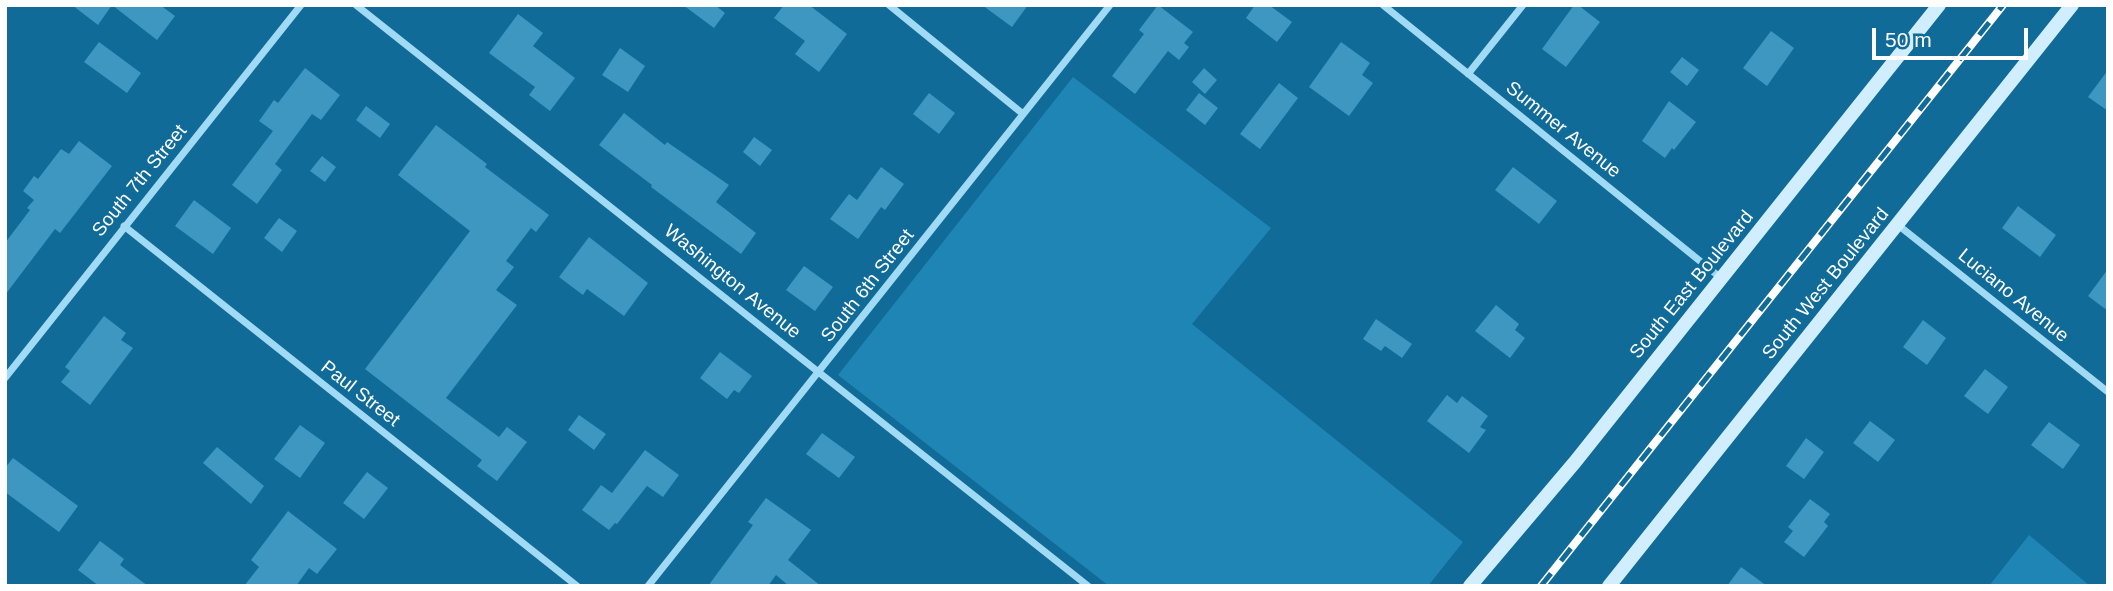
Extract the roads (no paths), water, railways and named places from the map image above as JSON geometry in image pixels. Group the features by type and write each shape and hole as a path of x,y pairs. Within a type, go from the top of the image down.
{"main road":[{"name":"South East Boulevard","path":"1471,586 1575,462 1938,5"},
{"name":"South West Boulevard","path":"1609,586 2072,5"}],"street":[{"name":"South 7th Street","path":"5,378 301,5"},
{"name":"Washington Avenue","path":"356,5 1087,586"},
{"path":"890,5 1023,114"},
{"name":"South 6th Street","path":"648,586 1110,5"},
{"name":"Summer Avenue","path":"1383,5 1722,279"},
{"path":"1468,74 1523,5"},
{"name":"Luciano Avenue","path":"1898,225 2108,392"},
{"name":"Paul Street","path":"124,226 577,586"}],"railway":[{"path":"1541,586 2003,5"}]}
